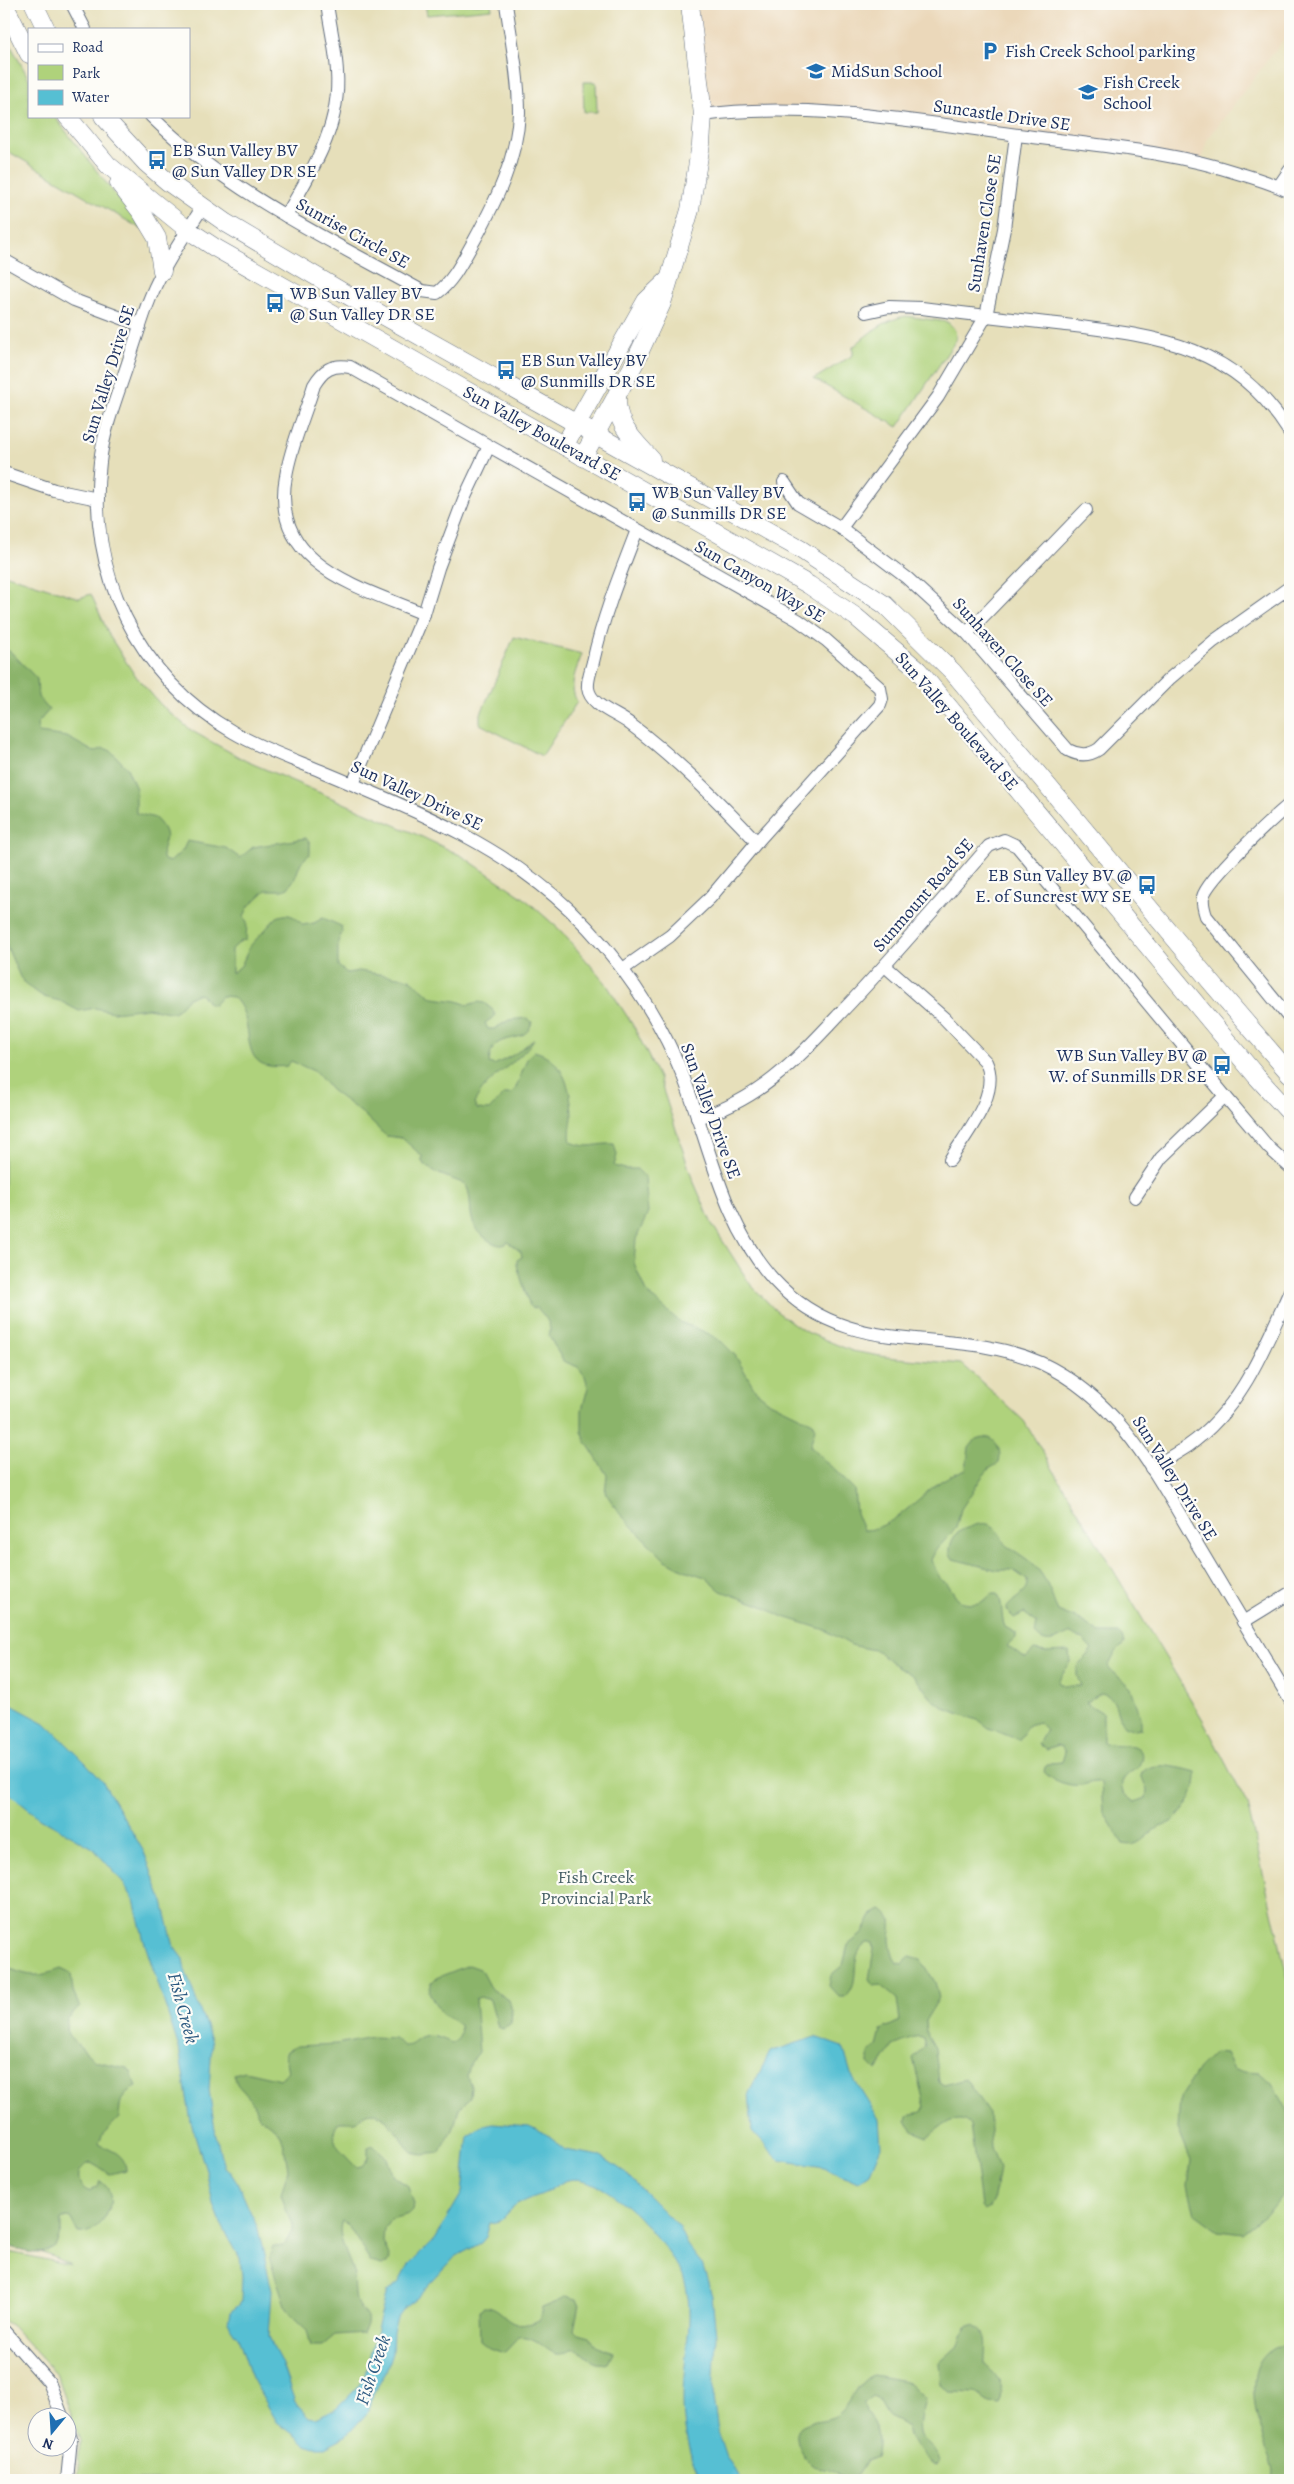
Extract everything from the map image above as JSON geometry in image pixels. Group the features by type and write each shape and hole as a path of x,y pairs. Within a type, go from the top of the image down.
{"main road":[{"path":"4,4 28,52"},
{"path":"34,4 46,28"},
{"path":"582,457 618,394 655,318 690,210 701,144 703,115 690,4"},
{"name":"Sun Valley Boulevard SE","path":"70,118 108,165 188,230 322,310 809,585 856,617 897,651 938,694 1257,1077 1290,1113"},
{"name":"Sun Valley Boulevard SE","path":"105,118 146,163 202,208 361,303 596,433 834,570 879,601 907,624 953,672 1290,1074"},
{"path":"108,165 157,238 162,271"},
{"path":"564,446 646,301 667,281"},
{"path":"618,394 616,408 619,420 660,470"}],"street":[{"path":"72,4 85,28"},
{"path":"286,216 318,158 332,124 336,101 337,72 327,4"},
{"name":"Sunrise Circle SE","path":"153,118 212,168 257,199 422,291 437,293 449,284 490,209 503,182 514,149 519,112 506,4"},
{"name":"Suncastle Drive SE","path":"703,115 758,111 823,113 924,122 1176,157 1223,168 1279,186 1290,192"},
{"name":"Sunhaven Close SE","path":"1016,135 1004,229 986,316 938,397 841,528 907,578 967,633 1068,750 1078,754 1089,754 1099,749 1169,679 1214,641 1290,587"},
{"path":"1279,186 1290,170"},
{"name":"Sun Valley Drive SE","path":"202,208 162,271 140,325 106,428 100,459 98,499 102,548 116,597 133,634 170,684 202,712 232,732 436,819 508,860 572,912 623,969 640,993 674,1054 698,1118 714,1172 738,1225 762,1265 773,1279 800,1303 830,1321 864,1333 978,1345 999,1349 1038,1362 1069,1379 1097,1400 1134,1440 1290,1700"},
{"path":"4,260 81,303 140,325"},
{"path":"866,312 889,307 922,308 986,316"},
{"name":"Sunhaven Close SE","path":"986,316 1137,334 1200,354 1239,374 1260,392 1290,433"},
{"name":"Sun Canyon Way SE","path":"424,614 330,574 311,559 292,531 284,502 285,478 314,385 322,372 331,367 350,367 798,620 826,640 880,688 882,699 878,709 757,842 710,898 670,936 623,969"},
{"path":"353,784 424,614 451,530 489,446"},
{"path":"4,473 54,490 98,499"},
{"path":"784,482 798,502 841,528"},
{"path":"967,633 1086,510"},
{"path":"637,530 600,631 588,684 590,694 599,704 620,716 658,745 699,781 757,842"},
{"path":"1290,804 1247,844 1209,886 1203,897 1206,916 1290,1019"},
{"name":"Sunmount Road SE","path":"698,1118 721,1112 779,1076 886,966 989,846 998,841 1009,841 1017,846 1269,1148 1290,1167"},
{"path":"886,966 944,1018 986,1062 990,1071 991,1079 988,1096 950,1160"},
{"path":"1135,1197 1161,1158 1225,1096"},
{"path":"1152,1468 1188,1446 1204,1433 1241,1392 1258,1362 1290,1291"},
{"path":"1243,1622 1290,1593"},
{"path":"4,2331 49,2382 58,2406"},
{"path":"67,2480 69,2456"}],"shaded area":[{"name":"Fish Creek School","path":"690,4 1290,4 1290,31 1207,140 1201,162 823,113 703,115"}],"green space":[{"path":"425,4 491,4 492,9 427,15"},
{"path":"4,33 28,77 28,118 56,118 143,230 4,149"},
{"path":"583,82 596,82 597,112 584,112"},
{"path":"906,316 947,322 954,330 956,340 898,427 814,379 853,355 853,347 878,327 891,320"},
{"name":"Fish Creek Provincial Park","path":"4,574 79,598 91,594 110,637 134,674 161,705 192,731 246,761 418,835 462,856 524,898 560,930 605,982 634,1027 659,1078 692,1178 712,1224 750,1284 776,1311 804,1331 852,1351 886,1357 962,1364 1024,1421 1203,1720 1247,1804 1290,1989 1290,2480 77,2480 80,2440 78,2434 78,2406 68,2406 57,2375 12,2326 4,2321 4,2251 71,2265 4,2236"},
{"path":"514,637 582,654 573,683 577,702 542,756 480,724 480,716"},
{"path":"4,648 12,653 37,679 38,697 49,710 37,724 39,733 67,737 94,752 104,748 111,751 127,768 136,789 136,813 155,818 165,831 164,860 170,862 183,850 187,841 226,848 240,858 253,847 306,838 310,842 310,854 301,862 295,878 288,888 283,890 266,890 249,906 244,916 247,922 246,940 241,941 232,949 232,973 241,966 250,946 277,917 292,916 303,925 314,923 323,918 341,926 342,932 338,942 338,966 347,973 359,971 410,979 433,998 457,1001 468,1005 478,1002 484,1003 493,1010 495,1016 485,1023 488,1029 494,1029 509,1020 527,1018 532,1022 523,1035 502,1041 491,1052 489,1063 494,1065 515,1054 534,1039 479,1094 474,1104 477,1109 489,1110 504,1094 511,1094 515,1090 527,1059 534,1051 553,1061 559,1068 568,1087 572,1108 571,1142 583,1146 614,1144 617,1155 614,1166 625,1169 637,1169 645,1177 648,1213 636,1239 634,1263 646,1292 680,1322 707,1333 722,1342 735,1355 756,1391 770,1402 813,1423 815,1429 810,1446 854,1489 856,1513 863,1530 884,1525 894,1519 932,1487 966,1469 969,1448 976,1439 982,1437 992,1439 998,1447 999,1463 989,1469 982,1477 961,1509 956,1528 936,1550 931,1560 941,1580 947,1583 960,1602 977,1603 985,1600 991,1594 997,1594 1001,1601 1005,1627 1016,1633 1016,1638 1007,1646 1026,1658 1034,1650 1046,1652 1069,1651 1070,1662 1058,1682 1063,1686 1081,1686 1077,1676 1077,1666 1092,1650 1084,1641 1071,1633 1057,1640 1044,1641 1035,1634 1037,1623 1024,1613 1014,1618 1006,1610 1025,1590 1027,1580 1013,1570 997,1570 953,1559 950,1554 950,1546 957,1533 979,1524 988,1524 996,1530 1006,1545 1039,1570 1048,1585 1058,1611 1080,1620 1100,1633 1118,1633 1122,1637 1124,1644 1116,1652 1108,1667 1131,1688 1141,1717 1141,1729 1135,1730 1124,1726 1114,1702 1107,1695 1101,1693 1086,1703 1103,1713 1103,1742 1131,1746 1141,1751 1142,1758 1138,1768 1127,1775 1122,1784 1122,1789 1128,1798 1135,1802 1146,1798 1147,1789 1141,1775 1151,1767 1166,1766 1196,1772 1193,1793 1182,1812 1169,1823 1157,1828 1138,1843 1123,1844 1103,1811 1101,1783 1094,1782 1085,1785 1067,1784 1056,1781 1044,1772 1045,1767 1050,1763 1062,1762 1065,1752 1062,1747 1057,1745 1046,1750 1038,1744 1046,1730 1039,1722 1028,1725 1019,1740 989,1728 980,1721 944,1708 931,1698 914,1676 890,1662 878,1651 851,1645 825,1630 781,1616 760,1605 721,1591 705,1577 684,1570 664,1559 619,1513 605,1492 607,1475 586,1442 582,1432 582,1410 588,1387 585,1376 578,1367 563,1361 549,1336 550,1328 543,1314 537,1308 531,1308 517,1265 517,1260 522,1257 521,1252 508,1242 498,1245 480,1233 472,1219 470,1196 465,1184 434,1172 422,1162 422,1156 402,1138 386,1136 362,1113 331,1090 316,1072 291,1061 287,1066 270,1066 259,1062 253,1054 241,1007 233,997 222,996 214,1005 209,1004 202,995 197,994 187,999 175,1012 148,1008 113,1012 95,1008 79,1011 60,1001 44,997 27,986 20,977 4,940"},
{"path":"881,1910 890,1918 890,1938 896,1962 902,1964 910,1957 921,1960 935,1982 939,1998 925,2021 926,2032 935,2048 939,2082 944,2085 965,2079 989,2113 991,2148 999,2169 994,2197 989,2207 984,2210 981,2206 970,2125 960,2119 955,2120 943,2125 928,2137 913,2131 906,2122 907,2117 911,2114 922,2112 925,2107 913,2058 925,2047 923,2038 918,2036 893,2046 877,2071 869,2063 869,2054 877,2046 881,2030 900,2021 897,1999 880,1985 874,1986 869,1980 874,1948 873,1943 867,1943 857,1955 854,1983 845,1997 839,1997 829,1986 831,1975 843,1965 848,1945 862,1934 872,1915"},
{"path":"469,1965 480,1969 490,1988 509,2000 512,2010 511,2023 503,2029 498,2027 490,2000 480,1997 475,1999 479,2052 471,2062 467,2076 471,2086 470,2098 459,2109 453,2130 439,2153 423,2155 412,2152 387,2121 380,2115 372,2112 364,2114 356,2122 339,2122 335,2129 335,2141 346,2157 356,2167 362,2166 368,2158 368,2147 374,2145 387,2158 393,2176 408,2186 414,2204 413,2210 409,2214 391,2219 384,2229 383,2241 390,2259 388,2264 382,2265 371,2262 347,2224 342,2221 340,2227 342,2241 354,2276 356,2300 366,2316 367,2323 363,2333 335,2335 322,2346 311,2346 307,2330 291,2315 285,2305 269,2257 273,2247 284,2246 292,2231 292,2225 281,2195 288,2169 283,2141 277,2130 259,2117 252,2101 237,2084 234,2074 245,2071 280,2079 288,2072 285,2056 287,2051 297,2046 337,2044 372,2037 394,2038 404,2046 429,2036 452,2043 460,2036 460,2025 440,2012 429,1992 432,1982 436,1978"},
{"path":"4,1966 32,1975 45,1974 61,1969 71,1974 73,1991 80,2007 67,2019 66,2030 69,2036 95,2061 127,2068 131,2072 136,2087 124,2096 119,2118 103,2134 99,2144 120,2156 126,2170 110,2174 91,2163 83,2167 79,2173 79,2181 83,2189 89,2191 98,2186 100,2181 107,2187 110,2195 110,2204 102,2222 87,2232 78,2233 71,2219 61,2220 61,2231 55,2247 49,2251 36,2253 4,2245"},
{"path":"1214,2053 1225,2054 1233,2070 1259,2072 1272,2084 1290,2116 1290,2184 1266,2215 1243,2233 1218,2230 1195,2213 1188,2186 1191,2161 1178,2129 1180,2097 1198,2069"},
{"path":"566,2296 577,2299 579,2304 574,2330 578,2334 589,2337 597,2346 613,2352 608,2362 594,2362 575,2348 559,2354 555,2353 537,2341 525,2337 519,2337 504,2353 489,2348 480,2341 479,2310 484,2307 497,2311 513,2323 520,2325 529,2324 540,2319 542,2308"},
{"path":"968,2326 974,2326 979,2329 985,2337 985,2365 994,2373 1002,2387 1003,2393 1000,2404 989,2403 975,2393 948,2392 941,2384 939,2363 959,2345 962,2335"},
{"path":"1290,2346 1290,2480 1272,2480 1273,2471 1255,2406 1254,2388 1256,2372 1263,2358 1275,2348"},
{"path":"873,2375 906,2381 925,2399 920,2419 920,2430 923,2439 939,2458 940,2461 936,2465 927,2460 918,2449 908,2427 888,2417 877,2398 872,2396 864,2403 864,2406 877,2432 877,2453 876,2457 866,2461 857,2475 847,2480 833,2471 815,2466 805,2456 798,2444 797,2432 800,2427 810,2422 837,2415 845,2407 859,2386"}],"water":[{"name":"Fish Creek","path":"4,1701 45,1723 85,1762 103,1782 144,1852 163,1902 174,1947 183,1959 185,1970 212,2042 209,2090 216,2136 224,2168 230,2172 238,2184 258,2229 272,2291 269,2336 281,2362 295,2402 309,2417 315,2418 337,2408 364,2378 387,2292 399,2282 407,2267 434,2240 462,2193 468,2135 484,2125 493,2123 529,2126 546,2134 565,2150 601,2156 623,2171 678,2226 687,2245 702,2264 712,2296 716,2335 713,2398 718,2431 727,2458 742,2480 702,2480 690,2450 686,2434 683,2403 689,2308 687,2289 681,2272 656,2237 631,2209 606,2190 577,2179 565,2181 545,2193 523,2201 501,2220 490,2223 486,2237 481,2243 455,2257 417,2298 405,2307 397,2318 393,2331 392,2353 385,2374 373,2394 369,2411 346,2436 325,2447 315,2447 306,2444 277,2422 252,2378 238,2337 228,2322 230,2312 239,2305 241,2300 242,2276 240,2258 219,2220 213,2204 207,2174 191,2122 179,2048 144,1941 134,1900 122,1881 93,1848 39,1818 4,1789"},
{"path":"815,2037 843,2047 851,2074 879,2119 881,2147 870,2173 858,2182 823,2167 779,2160 752,2131 749,2093 770,2052"}],"place":[{"name":"Fish Creek School parking","path":"990,51"},
{"name":"MidSun School","path":"816,71"},
{"name":"Fish Creek School","path":"1088,92"},
{"name":"EB Sun Valley BV @ Sun Valley DR SE","path":"157,160"},
{"name":"WB Sun Valley BV @ Sun Valley DR SE","path":"275,303"},
{"name":"EB Sun Valley BV @ Sunmills DR SE","path":"506,370"},
{"name":"WB Sun Valley BV @ Sunmills DR SE","path":"637,502"},
{"name":"EB Sun Valley BV @ E. of Suncrest WY SE","path":"1147,885"},
{"name":"WB Sun Valley BV @ W. of Sunmills DR SE","path":"1222,1065"}]}
